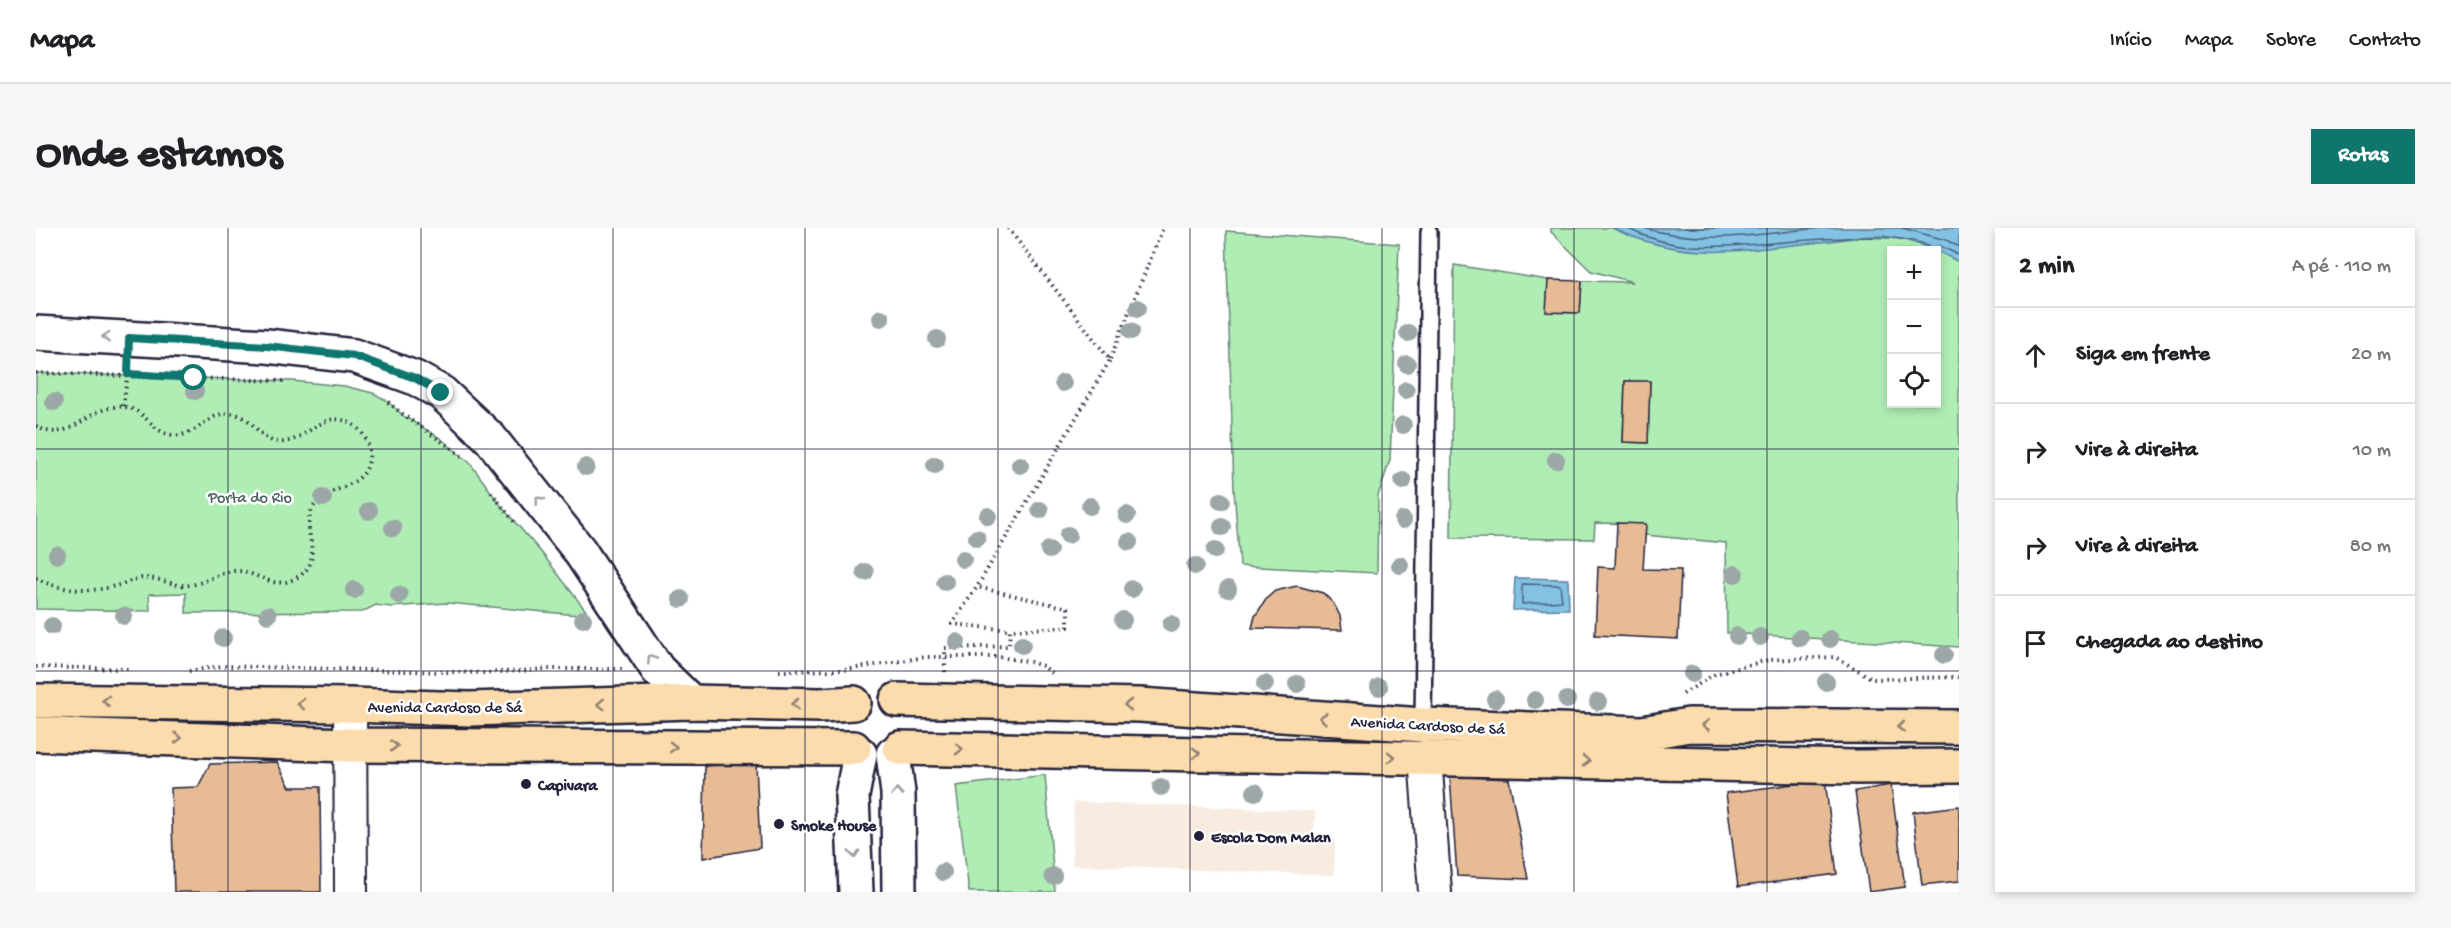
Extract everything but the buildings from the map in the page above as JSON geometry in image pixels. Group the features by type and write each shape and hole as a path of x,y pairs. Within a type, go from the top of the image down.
{"highway":[{"path":"36,734 350,745 857,751 876,758 897,751 909,733 908,715 897,700 875,693 854,703 844,726 849,742 857,751"},
{"name":"Avenida Cardoso de Sá","path":"897,700 1140,705 1423,725 1642,733 1689,725 1959,727"},
{"name":"Avenida Cardoso de Sá","path":"36,701 470,709 691,702 820,705 854,703"},
{"name":"Avenida Cardoso de Sá","path":"897,751 1425,757 1857,767 1959,766"}],"street":[{"path":"36,333 267,346 354,356 415,378 441,393 490,438 579,550 658,670 691,702"},
{"path":"350,705 351,892"},
{"path":"856,892 852,796 857,751"},
{"path":"897,751 899,892"},
{"path":"1425,757 1435,892"}],"lane":[{"path":"1423,725 1429,232"}],"path":[{"path":"1008,228 1110,360"},
{"path":"977,587 1068,608 1068,627 1010,630 952,624 977,587 1110,360 1163,228"},
{"path":"123,406 128,374 129,338"},
{"path":"36,373 128,374 292,381"},
{"path":"380,397 410,421 440,438 470,463"},
{"path":"36,426 49,432 61,432 72,429 101,410 123,406 135,408 160,430 171,434 194,432 206,419 217,414 240,415 249,420 265,438 276,442 299,439 313,425 323,420 347,421 364,436 369,458 360,477 350,486 324,495 315,504 309,526 313,552 310,563 294,579 282,583 271,583 236,571 188,585 142,578 112,587 66,589 36,578"},
{"path":"486,485 517,525"},
{"path":"947,702 945,648 1009,646 1010,630"},
{"path":"618,660 619,669"}],"shaded area":[{"name":"Escola Dom Malan","path":"1074,802 1315,811 1314,833 1335,840 1334,875 1072,865"}],"green space":[{"path":"1551,228 1959,228 1959,647 1727,633 1726,543 1645,535 1645,524 1595,523 1594,539 1451,538 1454,265 1548,280 1547,312 1580,313 1582,281 1633,282 1591,271 1551,232","holes":["1625,381 1650,382 1648,443 1623,442"]},
{"path":"1226,231 1399,244 1390,460 1378,496 1377,573 1240,566 1234,490"},
{"name":"Porta do Rio","path":"36,373 292,381 344,386 373,393 386,400 405,417 440,438 470,463 502,507 541,552 590,616 447,603 391,607 376,605 362,612 186,613 186,593 149,594 150,611 36,609"},
{"path":"1045,775 1055,892 969,892 956,786"}],"water":[{"path":"1612,228 1959,228 1959,262 1941,253 1941,246 1922,246 1882,236 1721,251 1695,251 1641,240"},
{"path":"1515,578 1568,579 1569,609 1513,610"}],"place":[{"name":"Capivara","path":"526,784"},
{"name":"Smoke House","path":"779,824"},
{"name":"Escola Dom Malan","path":"1199,836"}],"route":[{"path":"194,378 128,374 129,338 267,346 354,356 415,378 441,393"}]}
